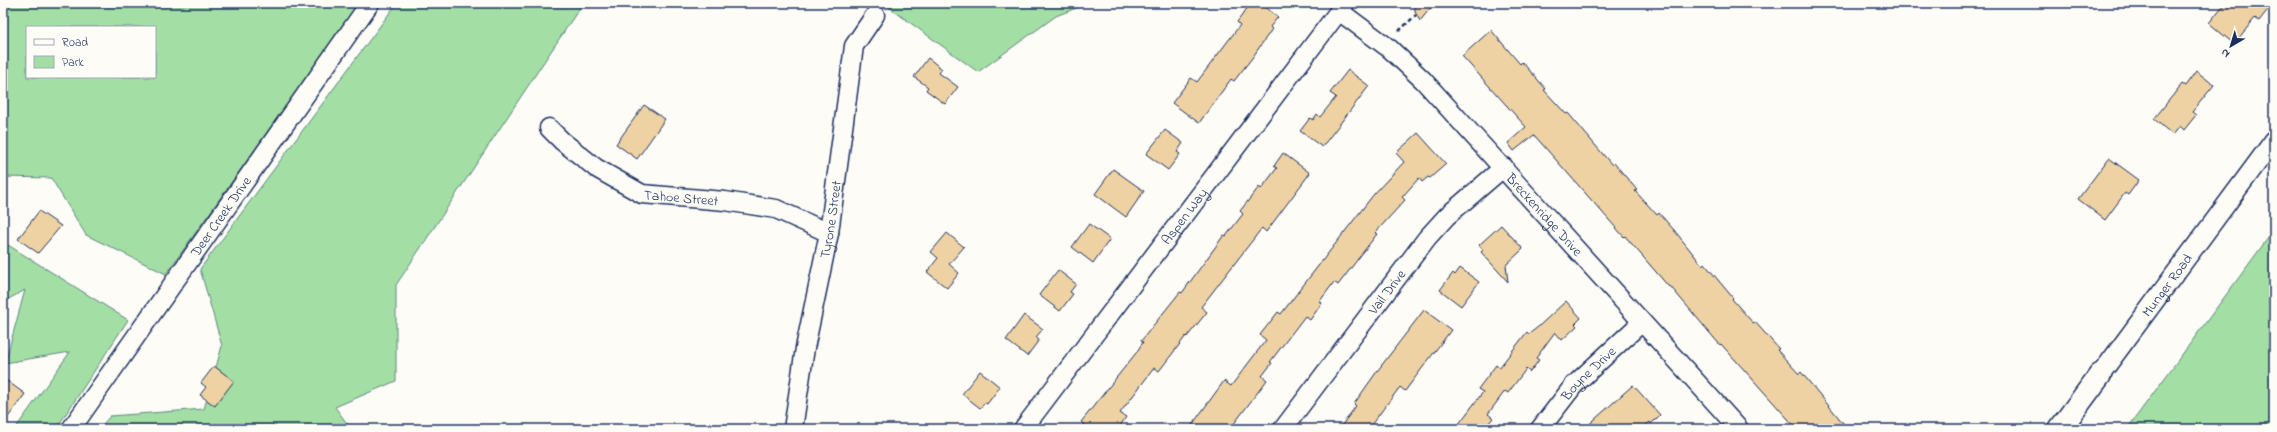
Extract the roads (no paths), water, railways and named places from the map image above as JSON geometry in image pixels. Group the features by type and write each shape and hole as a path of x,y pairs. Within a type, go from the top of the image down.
{"street":[{"name":"Deer Creek Drive","path":"71,429 370,3"},
{"name":"Breckenridge Drive","path":"1342,7 1423,80 1504,167 1739,429"},
{"name":"Aspen Way","path":"1023,429 1342,7"},
{"name":"Tyrone Street","path":"793,429 805,348 829,233 854,46 875,15"},
{"name":"Tahoe Street","path":"549,128 562,142 596,168 642,194 725,201 776,209 829,233"},
{"name":"Munger Road","path":"2060,429 2274,140"},
{"name":"Vail Drive","path":"1283,429 1427,238 1447,216 1504,167"},
{"name":"Boyne Drive","path":"1540,429 1574,385 1642,322"}]}
